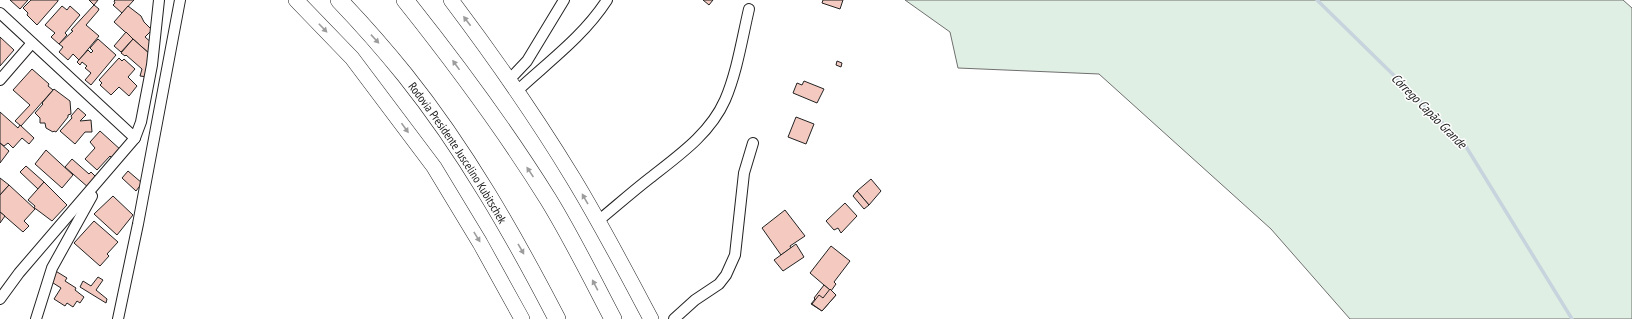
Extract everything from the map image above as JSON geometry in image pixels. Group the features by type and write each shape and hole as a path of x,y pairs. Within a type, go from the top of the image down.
{"highway":[{"name":"Rodovia Presidente Juscelino Kubitschek","path":"339,0 380,44 406,76 482,183 523,252 557,319"},
{"path":"405,0 440,44 484,104 548,200 613,319"}],"main road":[{"path":"296,0 352,58 434,167 480,243 522,319"},
{"path":"451,0 513,86 572,177 598,221 650,319"}],"street":[{"path":"0,299 19,273 135,138 141,122 152,65 158,0"},
{"path":"118,319 138,224 180,0"},
{"path":"513,86 564,0"},
{"path":"513,86 576,38 607,0"},
{"path":"598,221 698,139 714,121 725,102 749,9"},
{"path":"0,13 135,138"},
{"path":"0,80 32,42"},
{"path":"674,319 695,300 719,284 731,267 735,255 744,173 753,142"},
{"path":"36,319 52,268 102,178"}],"green space":[{"path":"905,0 1623,0 1632,8 1632,319 1350,319 1271,229 1099,74 958,68 950,32"}],"building":[{"path":"10,0 28,0 20,9"},
{"path":"31,0 58,1 37,25 27,15 28,13 23,8"},
{"path":"89,0 98,0 94,5"},
{"path":"115,0 134,0 122,13 113,5"},
{"path":"703,0 713,0 709,5"},
{"path":"823,0 843,0 840,9 822,3"},
{"path":"94,5 99,9 86,25 99,36 79,60 73,54 68,60 59,52 63,47 59,44 73,31 71,30"},
{"path":"62,6 67,10 70,6 80,15 65,33 67,35 59,44 51,37 55,33 45,25"},
{"path":"128,6 141,16 144,22 152,30 145,37 153,44 151,55 114,22"},
{"path":"126,32 133,39 121,52 114,46"},
{"path":"0,37 14,50 0,66"},
{"path":"98,39 116,55 91,85 85,80 91,73 85,68 87,66 82,62 80,65 77,62 88,50 91,53 93,51 90,48"},
{"path":"133,39 151,55 147,61 150,64 148,77 140,76 142,69 126,55 125,56 121,53"},
{"path":"119,58 122,61 124,59 135,69 128,77 137,86 129,96 119,87 111,95 100,85 102,83 99,80"},
{"path":"837,61 842,63 841,67 836,65"},
{"path":"32,69 49,84 48,86 53,90 21,126 15,121 30,105 13,90"},
{"path":"804,81 824,89 817,103 793,93 797,83 802,85"},
{"path":"54,89 70,101 71,114 68,115 56,132 46,128 45,123 40,123 40,118 35,113"},
{"path":"78,108 86,115 80,121 91,120 92,132 85,132 75,144 60,131 72,118 71,116"},
{"path":"0,112 18,128 20,125 34,138 29,144 22,138 13,148 8,143 4,146 0,143"},
{"path":"796,117 814,124 806,144 788,137"},
{"path":"100,131 122,151 114,160 110,156 97,170 85,159 95,148 90,142"},
{"path":"0,143 9,151 0,163"},
{"path":"46,150 73,175 62,188 35,164"},
{"path":"72,159 89,174 91,172 97,178 89,188 65,167"},
{"path":"26,166 44,182 38,189 20,172"},
{"path":"128,171 142,183 136,191 122,178"},
{"path":"0,178 9,185 0,195"},
{"path":"871,179 881,191 869,205 857,191"},
{"path":"44,182 67,205 52,221 34,208 35,206 28,200"},
{"path":"9,185 35,209 24,221 29,226 23,232 0,212 0,195"},
{"path":"857,191 869,205 864,209 853,196"},
{"path":"113,196 133,215 117,235 94,214"},
{"path":"845,203 857,216 841,233 838,228 834,230 826,221"},
{"path":"785,210 805,236 790,246 791,248 781,255 762,228"},
{"path":"0,212 5,216 0,223"},
{"path":"94,221 118,242 107,254 109,256 100,266 74,243"},
{"path":"796,244 804,257 783,271 774,260"},
{"path":"831,246 850,261 834,282 836,284 831,291 810,273"},
{"path":"54,270 67,278 65,281 76,288 75,290 84,297 80,303 77,301 73,307 67,303 65,306 54,299 61,288 50,281"},
{"path":"98,277 103,280 96,290 107,299 106,303 80,287 83,281 91,286"},
{"path":"824,285 836,295 822,311 811,304"},
{"path":"830,289 836,295 822,311 812,304 819,295 823,298"}],"waterway":[{"name":"Córrego Capão Grande","path":"1317,0 1465,145 1572,319"}]}
